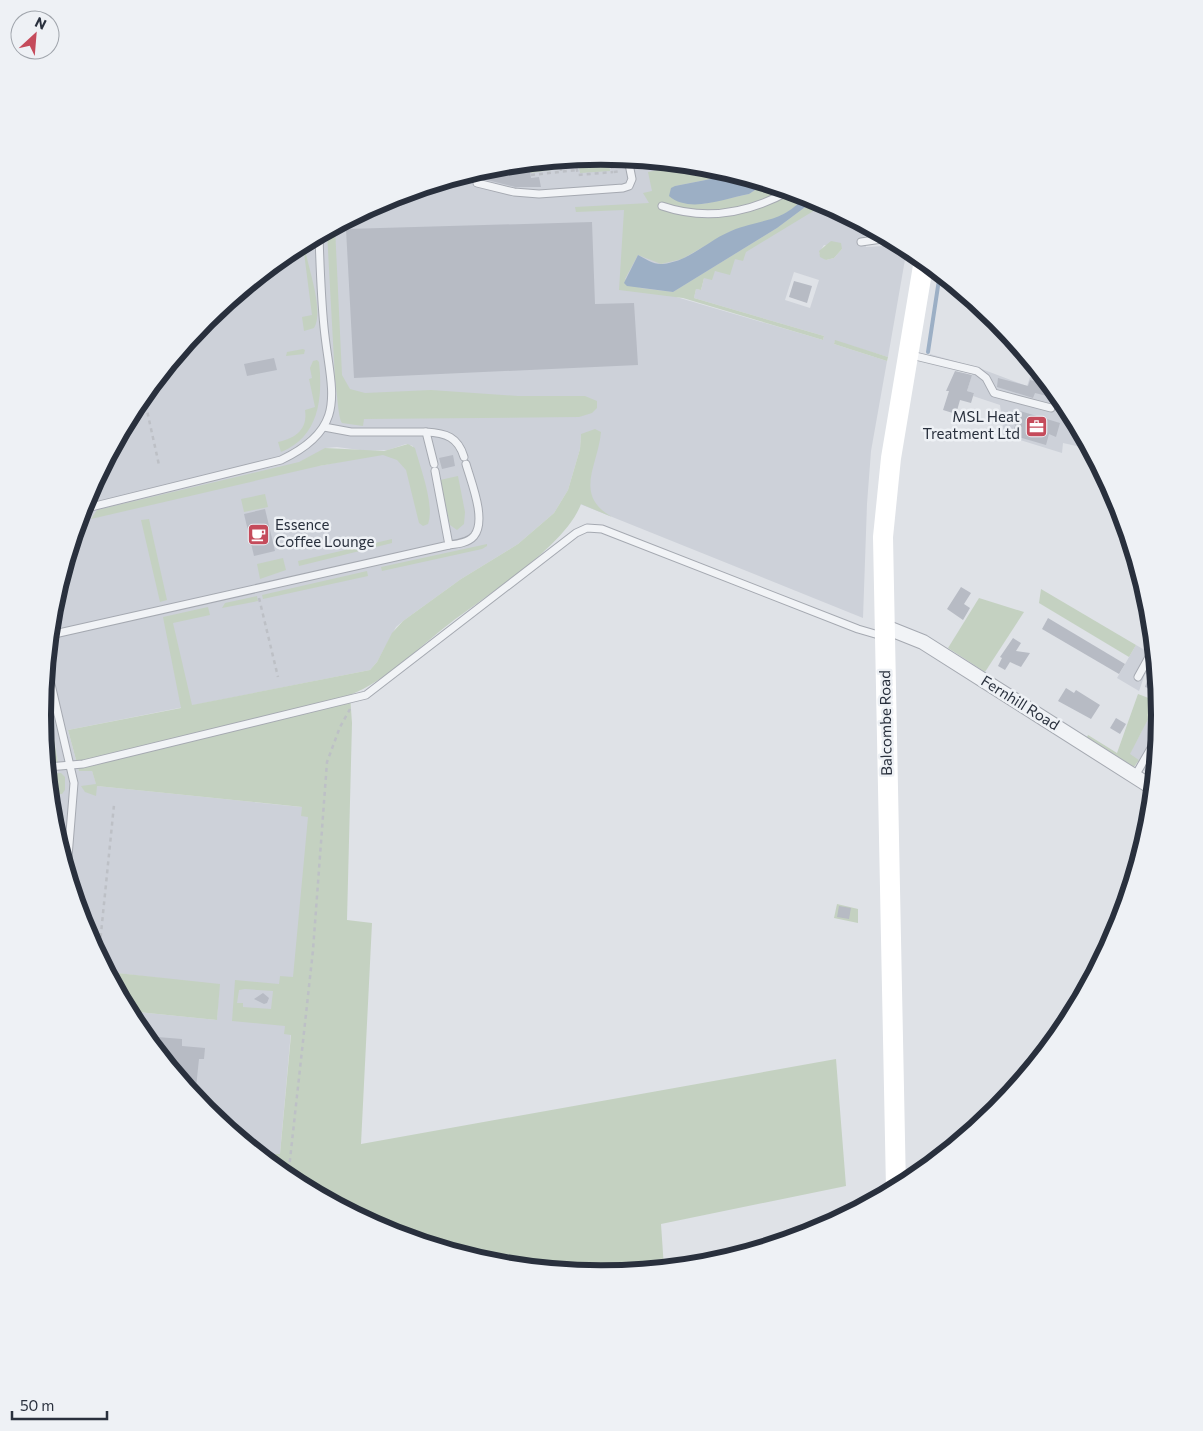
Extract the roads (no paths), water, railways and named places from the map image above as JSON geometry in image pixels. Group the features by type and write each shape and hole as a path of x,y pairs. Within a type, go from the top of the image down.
{"main road":[{"name":"Balcombe Road","path":"896,1180 883,537 891,458 922,269"}],"street":[{"name":"Fernhill Road","path":"884,631 906,633 922,642 1147,784"}],"lane":[{"path":"477,183 514,192 539,194 620,188 630,185 629,166"},
{"path":"662,206 691,213 713,214 755,207 781,195"},
{"path":"861,242 878,240"},
{"path":"92,507 281,460 305,447 324,427 332,409 333,395 324,326 319,243"},
{"path":"908,355 977,371 986,378 992,391 996,394 1051,408"},
{"path":"58,633 449,545 470,539 475,534 479,523 478,509 466,460 460,445 454,439 445,434 426,432 352,432 324,427"},
{"path":"426,432 435,467 449,545"},
{"path":"54,767 71,766 366,695 576,534 587,528 602,529 858,630 884,631"},
{"path":"1138,676 1149,658"},
{"path":"52,687 71,766 74,791 69,852"},
{"path":"1135,776 1151,748"}],"water":[{"path":"718,178 756,187 749,194 708,203 687,204 669,196 671,188"},
{"path":"800,202 808,205 777,228 673,292 627,286 624,283 638,255 656,264 673,262 690,255 722,235 779,216"}],"waterway":[{"path":"928,352 939,281"}],"place":[{"name":"MSL Heat Treatment Ltd","path":"1036,426"},
{"name":"Essence Coffee Lounge","path":"259,534"}]}
